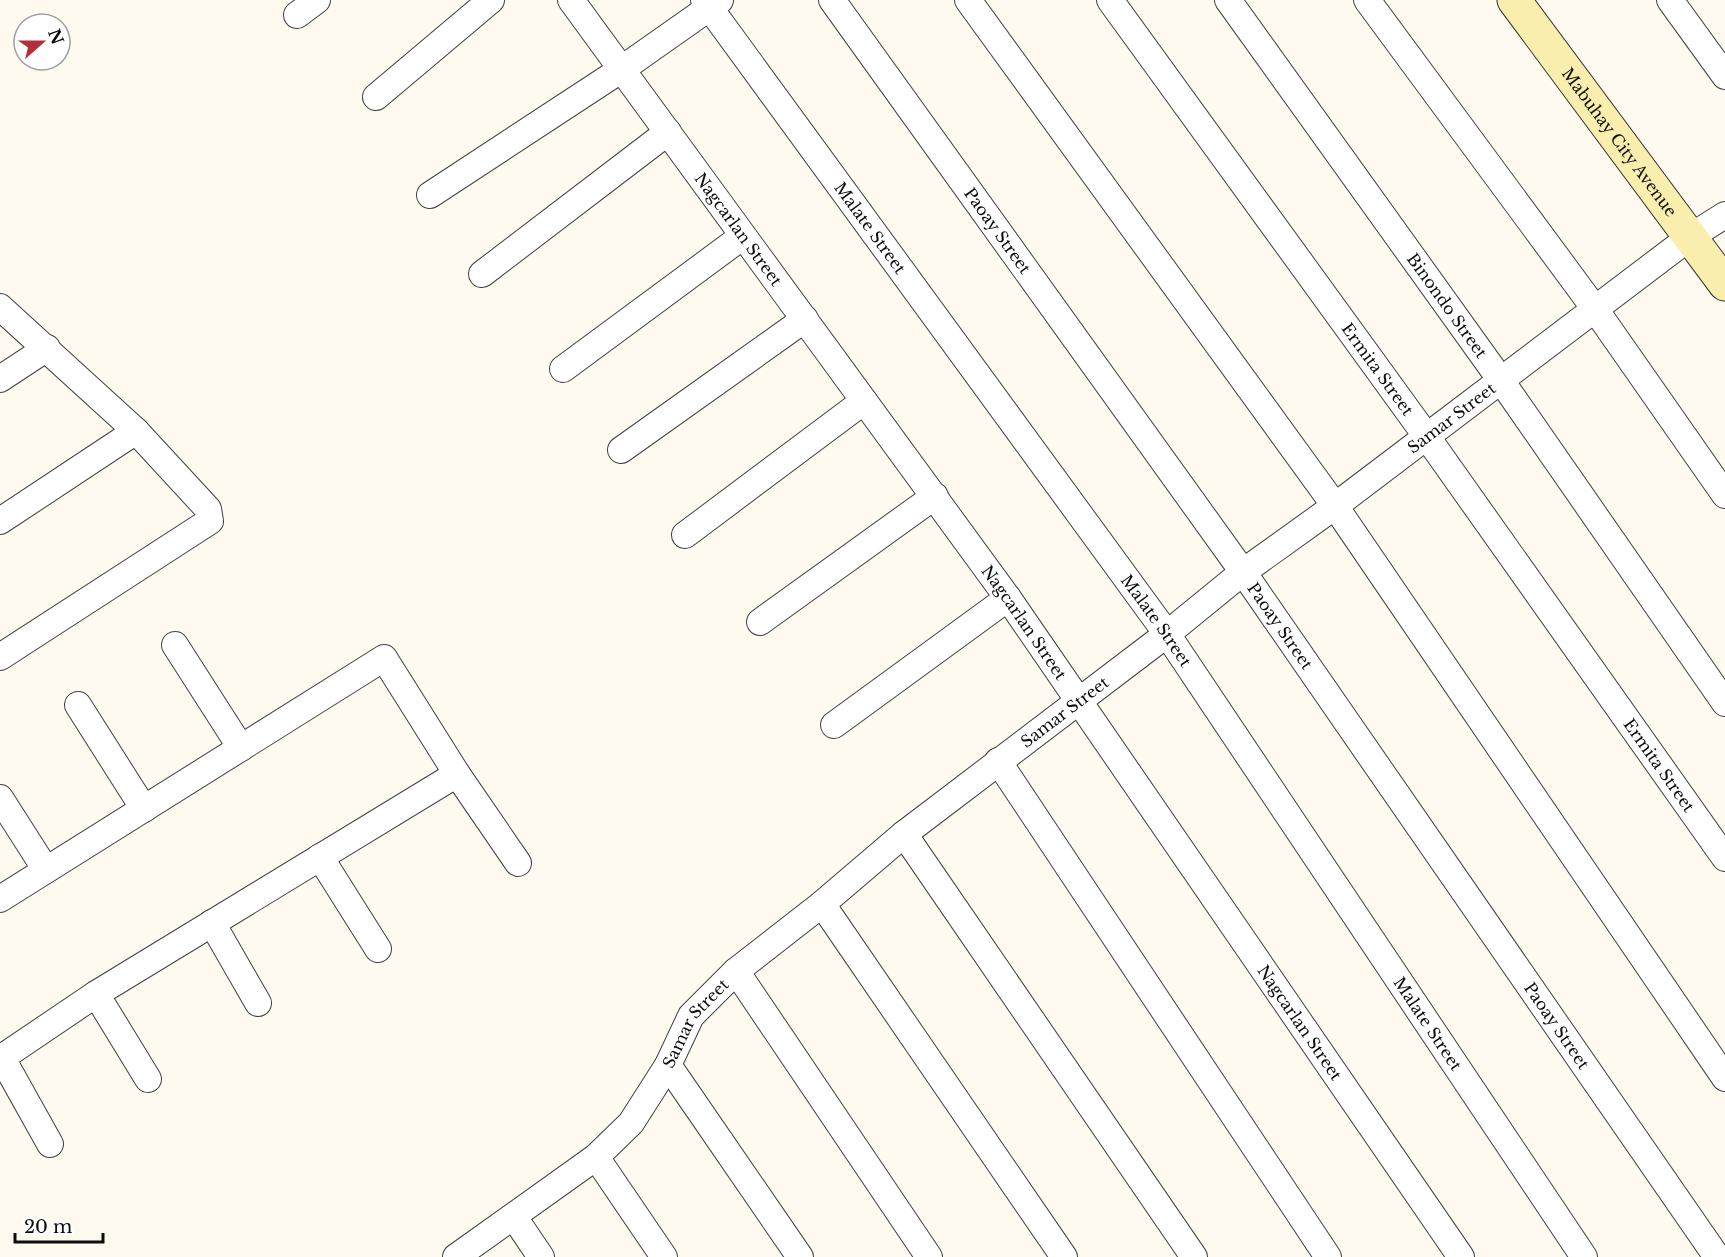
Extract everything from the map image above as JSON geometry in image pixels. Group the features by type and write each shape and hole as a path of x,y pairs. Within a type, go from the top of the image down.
{"street":[{"path":"376,97 491,0"},
{"name":"Nagcarlan Street","path":"571,0 1008,598 1461,1257"},
{"name":"Paoay Street","path":"832,0 1243,572 1717,1257"},
{"path":"968,0 1335,506 1725,1078"},
{"name":"Ermita Street","path":"1110,0 1427,437 1725,858"},
{"name":"Binondo Street","path":"1228,0 1500,379 1725,703"},
{"path":"1367,0 1595,309 1725,495"},
{"name":"Mabuhay City Avenue","path":"1514,0 1725,284"},
{"path":"1670,0 1725,75"},
{"path":"430,195 622,69 711,2"},
{"name":"Malate Street","path":"711,2 1167,634 1584,1257"},
{"path":"482,274 668,132"},
{"name":"Samar Street","path":"456,1257 596,1157 631,1123 668,1065 691,1016 736,971 822,904 904,834 1167,634 1243,572 1335,506 1690,237 1725,215"},
{"path":"563,369 743,236"},
{"path":"0,307 136,432 208,509 210,521 0,657"},
{"path":"621,450 805,319"},
{"path":"0,379 47,348"},
{"path":"685,535 864,401"},
{"path":"0,521 136,432"},
{"path":"760,622 935,496"},
{"path":"834,725 1008,598"},
{"path":"175,645 241,748"},
{"path":"0,899 384,658 457,774 518,863"},
{"path":"78,705 144,809"},
{"path":"998,761 1328,1257"},
{"path":"50,1144 1,1058 96,994 457,774"},
{"path":"0,798 46,870"},
{"path":"904,834 1194,1257"},
{"path":"320,857 378,949"},
{"path":"822,904 1064,1257"},
{"path":"212,923 258,1002"},
{"path":"736,971 929,1257"},
{"path":"96,994 148,1079"},
{"path":"668,1065 800,1257"},
{"path":"596,1157 664,1257"},
{"path":"514,1217 541,1257"}]}
